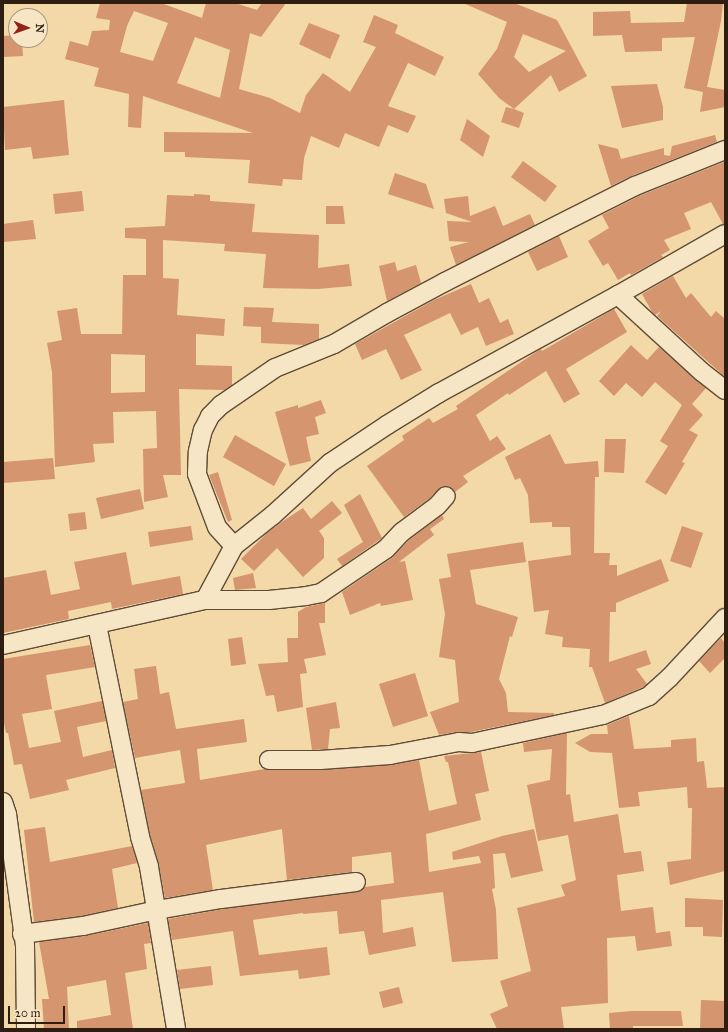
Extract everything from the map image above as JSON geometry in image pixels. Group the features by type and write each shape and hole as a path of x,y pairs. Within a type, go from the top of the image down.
{"street":[{"path":"234,546 217,527 197,474 198,450 203,430 210,416 221,405 275,368 334,344 387,313 445,282 635,186 725,150"},
{"path":"205,600 234,546 273,515 330,463 439,393 618,295 725,234"},
{"path":"618,295 702,372 725,390"},
{"path":"3,645 205,600 269,600 321,593 386,549 402,532 437,506 446,496"},
{"path":"269,760 320,760 390,755 451,743 472,742 603,715 649,696 670,677 725,618"},
{"path":"97,625 140,837 150,867 176,1029"},
{"path":"3,802 7,814 22,934 25,945 26,1029"},
{"path":"22,934 83,926 157,910 221,899 356,882"}],"building":[{"path":"100,3 161,3 202,18 206,3 235,3 257,10 262,3 286,3 261,37 250,33 239,89 270,98 300,113 306,95 323,73 350,92 376,47 363,42 374,15 398,25 395,33 444,57 435,76 408,63 388,106 416,116 408,133 388,125 379,147 345,133 339,148 311,136 304,158 302,180 283,179 282,186 248,183 250,160 185,157 185,152 164,152 164,132 253,133 143,96 141,128 128,127 129,94 94,86 99,68 65,59 70,41 88,46 92,31 109,30 110,20 96,18","holes":["134,11 168,23 153,61 120,52 127,26","195,37 230,50 220,98 177,83"]},
{"path":"463,3 514,3 557,20 587,76 559,92 551,75 514,109 499,98 478,74 497,49 507,22","holes":["523,34 566,51 529,72 514,57"]},
{"path":"687,3 723,3 721,21 707,87 725,90 725,107 700,112 703,92 684,88 695,37 662,38 662,51 625,52 622,35 593,36 593,12 630,11 631,23 684,22"},
{"path":"309,23 340,35 330,59 299,44"},
{"path":"3,36 8,36 8,48 22,48 23,56 3,57"},
{"path":"657,84 663,107 663,120 622,128 611,86"},
{"path":"64,100 69,155 33,159 31,147 5,150 3,107"},
{"path":"506,107 524,113 519,128 501,122"},
{"path":"467,119 490,136 483,157 460,140"},
{"path":"715,135 717,142 631,176 611,186 598,144 618,149 621,159 664,148 664,155 670,156 672,146"},
{"path":"523,161 557,186 545,202 511,177"},
{"path":"724,162 725,224 723,224 711,202 684,213 691,229 664,240 670,250 661,255 663,257 631,275 630,273 618,280 608,263 603,266 588,241 609,228 602,215 639,196"},
{"path":"395,173 426,184 434,209 388,194"},
{"path":"82,191 84,211 55,214 53,194"},
{"path":"194,194 210,195 210,201 255,204 252,232 319,235 318,268 349,264 352,286 318,289 263,288 266,254 224,251 225,244 163,240 163,278 179,279 177,315 225,319 224,336 196,334 196,365 232,366 232,385 225,390 179,389 181,475 163,475 168,497 144,502 143,449 157,448 156,411 113,412 114,443 93,444 95,462 55,467 52,372 47,343 62,340 57,311 77,308 81,334 122,334 123,275 146,275 146,239 125,238 125,228 165,226 167,195 194,196","holes":["111,354 145,355 145,392 111,393"]},
{"path":"468,196 470,216 495,206 503,226 530,214 535,225 456,265 450,247 469,242 449,241 447,221 472,222 446,213 444,199"},
{"path":"326,206 343,206 345,224 326,224"},
{"path":"33,220 36,239 3,242 3,224"},
{"path":"559,236 568,257 537,271 528,252"},
{"path":"395,262 397,271 416,265 421,283 387,301 379,266"},
{"path":"673,276 686,298 691,293 711,317 716,311 725,319 725,377 657,316 661,311 655,315 652,312 642,294"},
{"path":"471,284 479,303 489,298 500,323 508,319 514,334 486,346 478,327 461,335 450,313 404,335 422,370 401,380 386,349 362,360 355,344 434,300"},
{"path":"244,307 274,308 272,322 319,324 319,339 304,345 261,343 261,327 243,326"},
{"path":"614,309 627,332 566,369 580,394 564,403 546,371 509,395 508,393 476,415 490,441 497,436 506,449 463,476 468,482 455,492 449,486 442,486 430,498 404,517 367,466 404,440 402,436 429,418 433,423 458,409 456,406 536,352 541,349 542,351"},
{"path":"631,345 647,360 659,347 706,388 692,404 703,415 689,430 698,435 682,462 685,463 666,495 645,482 668,446 660,441 682,405 655,382 642,397 626,383 614,396 599,381"},
{"path":"321,400 326,413 315,417 319,434 306,437 311,461 290,466 275,412 298,405 298,408"},
{"path":"550,434 565,464 598,461 599,477 595,477 594,553 610,553 609,565 617,565 617,576 661,559 669,581 616,603 616,612 610,612 609,662 646,650 651,664 636,669 647,684 605,703 592,667 589,667 590,649 562,647 563,637 545,634 549,610 534,612 528,561 571,555 570,527 552,527 552,522 530,523 528,495 520,478 515,480 505,457"},
{"path":"235,435 286,464 274,486 223,457"},
{"path":"605,439 626,439 624,473 604,472"},
{"path":"53,458 55,479 3,483 3,462"},
{"path":"218,472 232,520 228,522 209,475"},
{"path":"140,489 144,509 101,519 96,498"},
{"path":"360,494 382,538 342,566 337,559 363,542 344,505"},
{"path":"332,501 342,513 319,531 324,538 324,558 303,577 277,548 254,571 241,559 267,533 303,508 311,519"},
{"path":"85,512 87,529 70,531 68,514"},
{"path":"442,515 444,519 430,529 434,535 399,562 405,561 413,600 381,606 380,603 350,615 342,592 392,558 409,540"},
{"path":"191,526 193,540 150,547 148,532"},
{"path":"682,526 703,533 691,568 670,561"},
{"path":"523,542 526,562 470,570 476,604 518,617 512,637 510,636 499,679 506,693 508,712 554,713 554,715 471,732 457,732 439,735 430,712 459,702 455,660 439,657 445,614 439,579 451,577 447,554"},
{"path":"126,552 132,585 180,576 183,594 112,609 111,602 68,611 69,619 3,633 3,578 46,570 51,595 80,589 74,562"},
{"path":"253,573 256,588 235,590 233,578"},
{"path":"325,603 325,623 319,623 326,655 304,659 307,673 300,674 303,707 277,712 274,695 266,696 258,664 288,662 287,638 298,638 298,612 306,607"},
{"path":"242,637 246,664 231,666 228,639"},
{"path":"721,638 725,643 725,658 710,673 699,661"},
{"path":"90,645 95,667 46,675 52,709 22,714 29,748 61,742 54,711 102,701 106,721 77,727 83,757 112,750 115,768 66,780 69,790 30,799 22,764 14,765 8,733 6,733 3,718 3,659"},
{"path":"156,666 160,694 169,692 176,729 244,719 247,742 197,749 200,780 265,769 321,770 391,765 419,760 429,811 457,804 448,762 446,762 444,756 481,752 489,791 475,794 481,820 426,834 429,872 481,863 479,856 453,860 452,852 502,836 534,829 543,871 511,878 505,853 493,854 495,888 492,889 496,910 498,959 452,962 443,892 381,900 383,933 413,927 416,946 369,955 364,931 339,934 337,911 303,913 253,920 259,955 327,947 330,975 299,979 298,970 240,976 233,931 172,940 168,919 223,909 357,892 365,887 394,883 391,852 352,857 352,872 287,880 282,829 206,845 213,890 165,898 159,865 150,834 141,790 185,783 180,750 135,758 123,702 138,699 134,669"},
{"path":"415,673 428,716 393,727 379,684"},
{"path":"336,702 340,728 330,729 328,749 312,750 306,708"},
{"path":"629,716 634,749 671,747 671,740 696,738 697,762 704,761 707,788 725,787 725,871 670,885 667,862 691,859 692,808 688,808 687,787 638,792 640,806 619,808 612,753 590,752 575,743 591,734 608,734 607,725"},
{"path":"567,733 566,795 570,794 574,822 618,814 624,853 641,851 644,871 617,875 621,911 653,907 656,933 670,931 672,946 637,951 635,936 607,938 608,1003 561,1007 564,1029 497,1029 490,1014 508,1006 500,981 531,971 517,908 565,896 561,885 576,880 568,835 538,841 527,785 550,780 552,749 524,752 523,743"},
{"path":"45,827 50,862 132,846 137,863 112,869 118,908 81,916 34,922 24,830"},
{"path":"685,898 723,900 722,937 703,936 703,927 685,927"},
{"path":"148,923 151,943 144,944 147,969 125,973 133,1029 77,1029 77,1021 111,1015 106,980 67,987 69,1029 44,1029 42,999 49,999 39,942 85,936"},
{"path":"211,966 213,985 180,989 177,970"},
{"path":"399,987 403,1003 383,1008 379,992"},
{"path":"701,1000 725,1001 725,1029 700,1029"},
{"path":"632,1011 681,1011 683,1026 633,1026 633,1029 610,1029 609,1013"}]}
